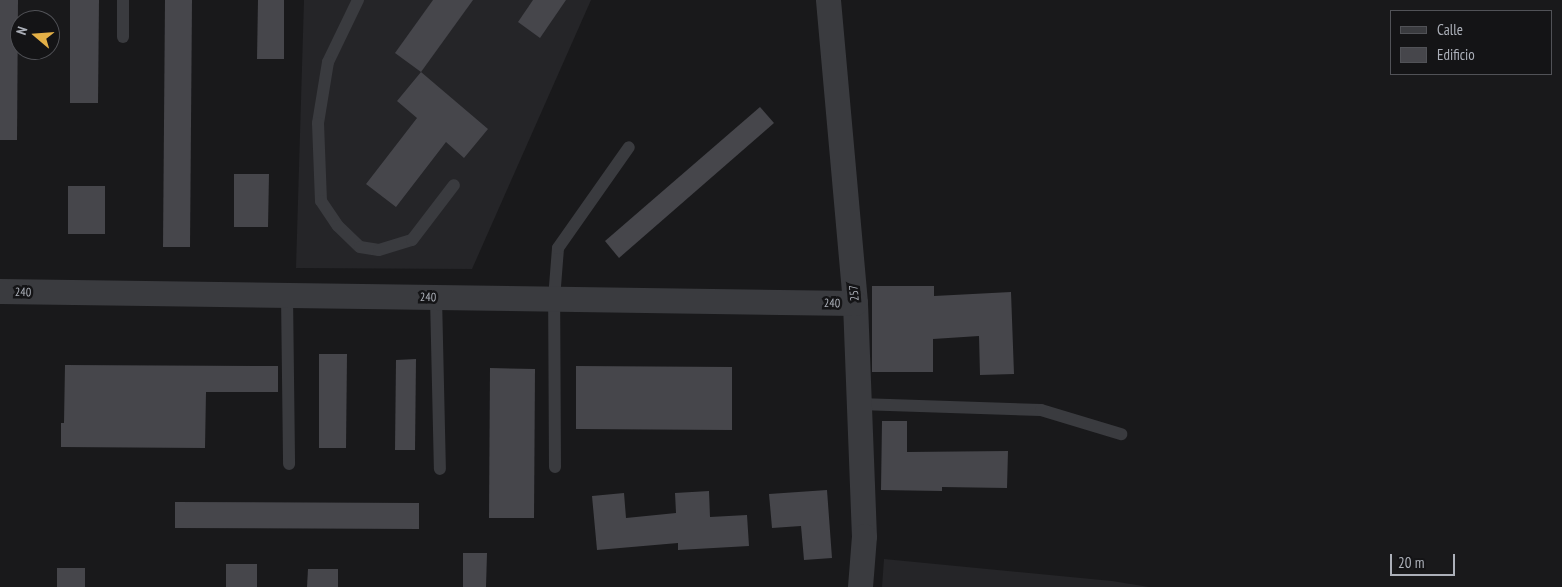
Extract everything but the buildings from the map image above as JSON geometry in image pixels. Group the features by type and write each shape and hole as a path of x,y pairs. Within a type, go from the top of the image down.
{"street":[{"name":"257","path":"828,0 855,303 864,536 860,587"},
{"name":"240","path":"0,292 855,303"}],"lane":[{"path":"123,0 123,37"},
{"path":"358,0 328,62 318,123 321,201 338,226 360,247 379,250 412,240 454,185"},
{"path":"554,467 554,299 558,248 629,147"},
{"path":"287,295 290,464"},
{"path":"436,297 440,469"},
{"path":"859,404 1041,410 1121,434"}],"shaded area":[{"path":"304,0 591,0 472,269 296,268"},
{"path":"884,559 1112,581 1149,587 882,587"}]}
